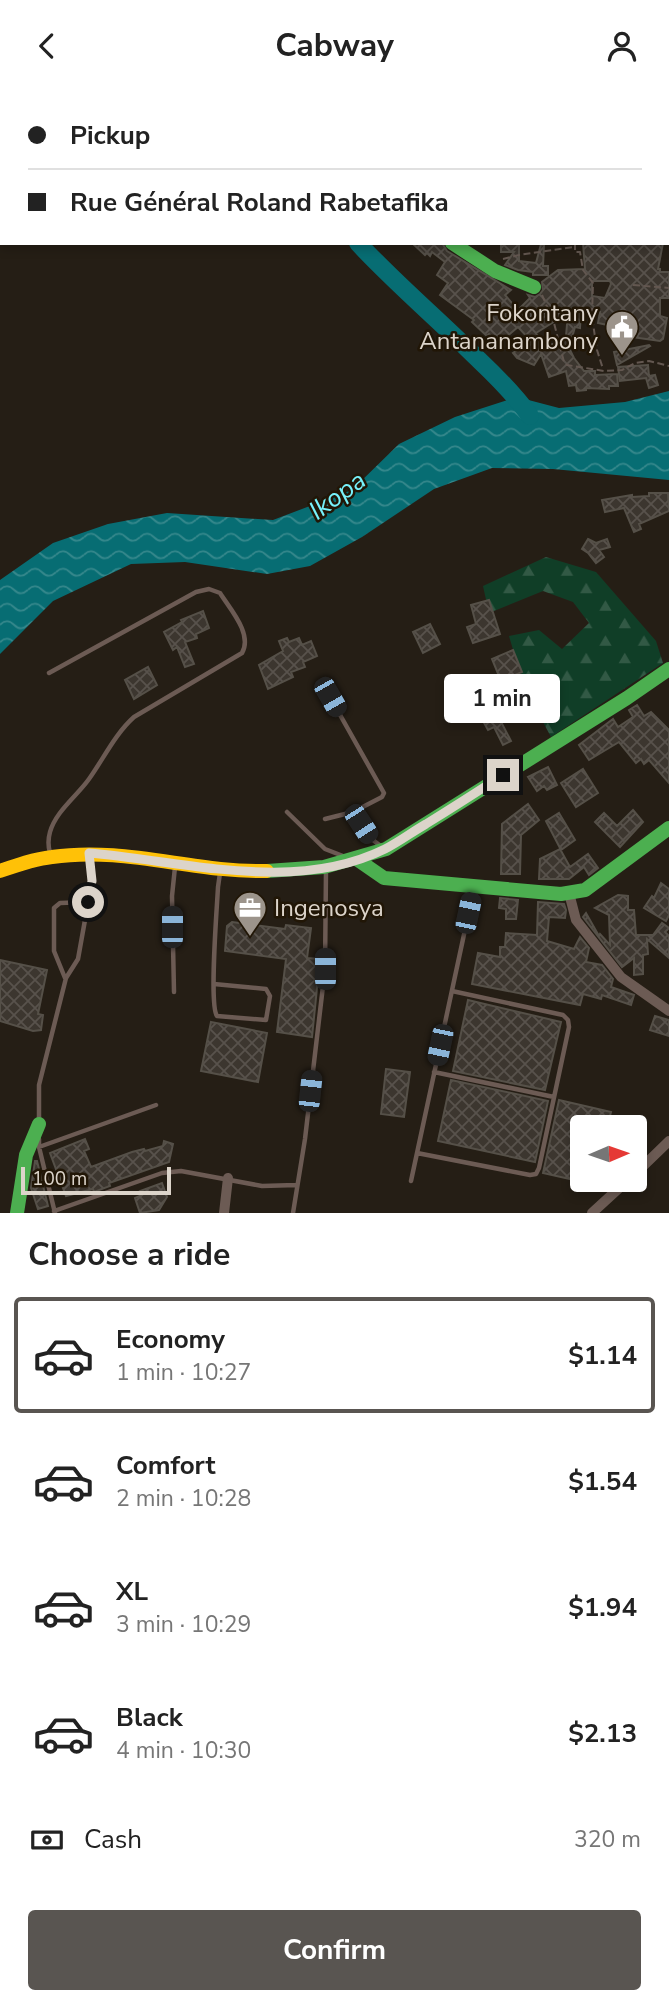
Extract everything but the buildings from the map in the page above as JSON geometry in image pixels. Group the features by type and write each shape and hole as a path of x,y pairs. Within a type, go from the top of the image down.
{"main road":[{"path":"455,245 495,271 534,287"},
{"path":"0,871 51,857 89,853 220,869 286,871 326,868 358,860 386,849 669,669"},
{"path":"358,860 384,878 561,894 585,890 669,828"},
{"path":"17,1213 26,1156 39,1123"}],"street":[{"path":"569,893 576,920 621,977 669,1011"},
{"path":"648,1161 669,1141"},
{"path":"224,1213 228,1178"},
{"path":"592,1213 615,1192"}],"lane":[{"path":"50,673 196,592 209,589 220,593 245,636 247,645 242,653 134,717 120,730 107,753 59,814 50,830 48,843 51,857"},
{"path":"325,819 353,812 382,797 383,789 330,697"},
{"path":"287,812 325,849 358,860"},
{"path":"353,812 369,837 386,849"},
{"path":"89,853 92,881 78,959 66,978 39,1085 39,1147 55,1212 162,1173 181,1171 262,1186 296,1185"},
{"path":"174,992 172,907 175,862"},
{"path":"293,1213 305,1139 325,969 326,868"},
{"path":"214,984 266,989 270,996 268,1017 263,1021 217,1016 213,1011 214,984 220,869"},
{"path":"411,1181 474,887"},
{"path":"66,978 54,951 54,908 60,903 88,902"},
{"path":"417,1153 536,1174 554,1097 569,1027 568,1020 563,1015 452,991"},
{"path":"435,1072 554,1097"},
{"path":"39,1147 156,1105"}],"path":[{"path":"495,271 500,261 509,257 575,245 575,253 580,252 583,270 593,283 592,317 597,350 604,371"},
{"path":"633,285 669,288"},
{"path":"534,287 544,296 567,365 604,371 622,370 635,363 649,361 669,366"}],"green space":[{"path":"546,557 596,572 656,641 663,663 551,737 527,688 509,636 539,630 562,649 589,623 573,602 543,591 489,613 483,586"}],"water":[{"path":"669,391 669,480 553,469 492,468 434,489 362,537 310,566 267,574 185,562 131,564 53,601 0,654 0,580 53,543 108,524 167,513 273,520 352,490 399,444 455,417 517,397 559,408 625,402"}],"waterway":[{"path":"360,245 493,373 530,416"}],"traffic: fast":[{"path":"455,245 495,271 534,287"},
{"path":"267,871 324,867 386,849 669,669"},
{"path":"358,860 384,878 561,894 585,890 669,828"},
{"path":"17,1213 26,1155 39,1124"}],"traffic: slow":[{"path":"0,871 39,859 79,855 133,857 240,871 267,871"}],"place":[{"name":"Fokontany Antananambony","path":"622,357"},
{"name":"Ingenosya","path":"250,938"}],"route":[{"path":"88,902 92,881 89,853 220,869 286,871 326,868 386,849 503,775"}],"water label":[{"name":"Ikopa","path":"337,495"}]}
